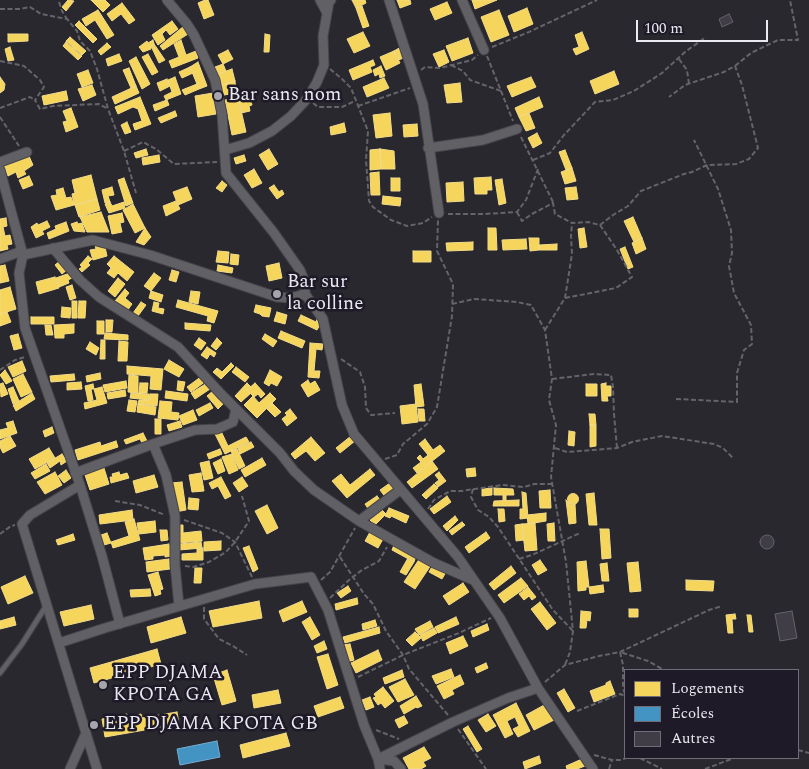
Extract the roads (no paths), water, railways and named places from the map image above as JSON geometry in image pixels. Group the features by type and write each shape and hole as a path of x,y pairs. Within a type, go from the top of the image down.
{"street":[{"path":"168,0 187,24 210,67 220,104 226,173 274,233 300,270 305,282 305,294 322,319 342,406 354,434 458,557 498,615 538,688 593,769"},
{"path":"320,0 327,12"},
{"path":"225,150 249,143 272,131 291,116 307,99 324,65 323,36 329,2 331,0"},
{"path":"390,0 423,104 439,213"},
{"path":"462,0 484,50"},
{"path":"428,148 483,140 516,129"},
{"path":"0,162 27,152"},
{"path":"0,170 23,253 19,273 25,328 80,485 102,556 120,624"},
{"path":"0,259 94,240 150,255 277,296 290,298 305,294"},
{"path":"53,248 80,280 100,297 178,347 314,490 359,521 392,540 434,563 473,580"},
{"path":"75,474 153,444 196,430 217,428 233,422 236,409"},
{"path":"153,444 166,475 175,516 175,565 179,606"},
{"path":"80,485 30,515 22,524 60,643 97,769"},
{"path":"359,521 400,490"},
{"path":"60,643 255,584 312,577 328,610 349,681 380,769"},
{"path":"378,759 453,722 508,698 538,688"},
{"path":"70,769 86,733"},
{"path":"378,759 394,761 400,769"}],"lane":[{"path":"0,673 22,644 47,605"}],"place":[{"name":"Bar sans nom","path":"218,96"},
{"name":"Bar sur la colline","path":"277,294"},
{"name":"EPP DJAMA KPOTA GA","path":"103,685"},
{"name":"EPP DJAMA KPOTA GB","path":"94,725"}]}
